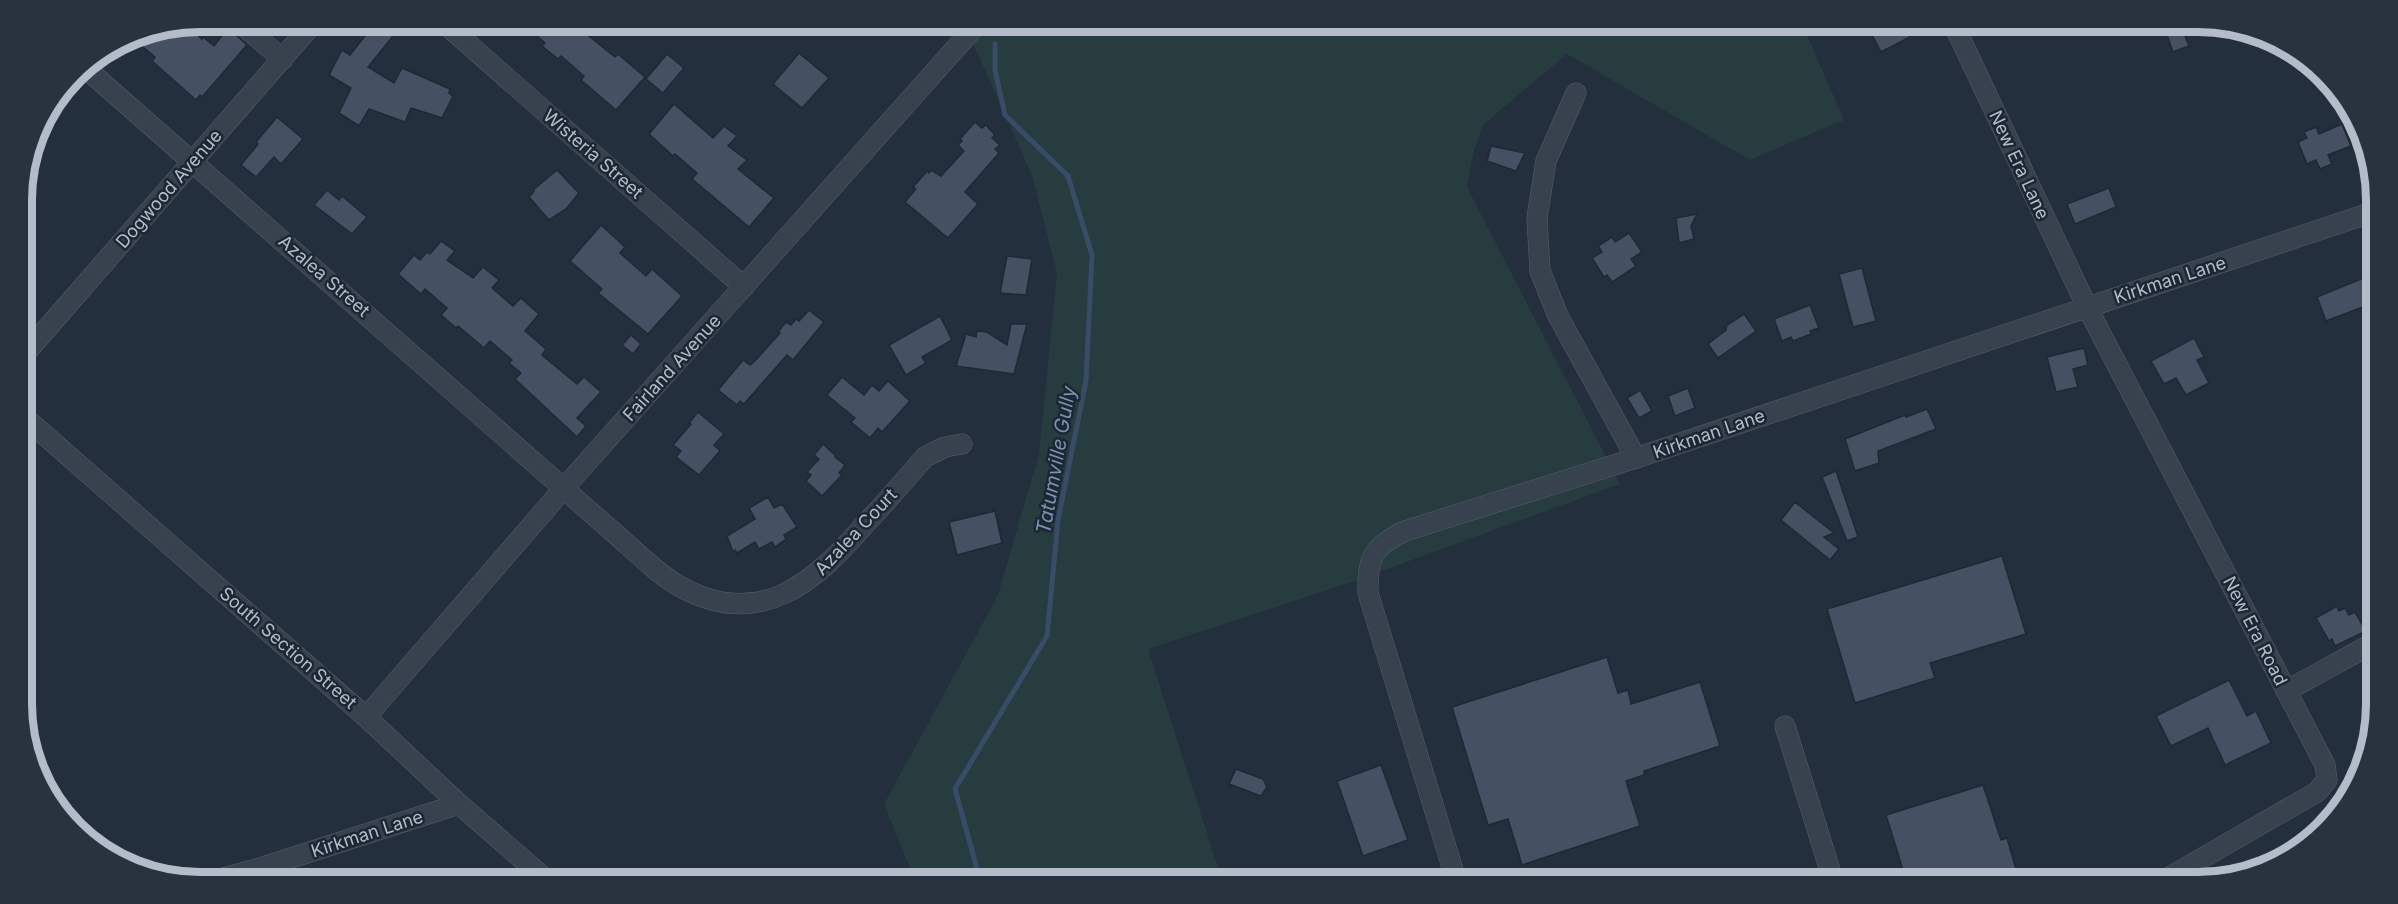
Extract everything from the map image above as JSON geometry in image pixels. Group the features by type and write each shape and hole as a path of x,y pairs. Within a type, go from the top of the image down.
{"street":[{"path":"250,32 283,59"},
{"name":"Dogwood Avenue","path":"32,346 306,32"},
{"name":"Wisteria Street","path":"454,32 744,287"},
{"name":"Fairland Avenue","path":"366,717 564,488 970,32"},
{"name":"New Era Lane","path":"1957,32 2087,307"},
{"name":"Azalea Street","path":"90,72 564,488"},
{"path":"1576,93 1546,161 1537,218 1540,271 1558,316 1636,458"},
{"name":"Kirkman Lane","path":"1454,872 1368,593 1367,570 1370,561 1382,544 1405,531 1636,458 2366,214"},
{"name":"New Era Road","path":"2087,307 2325,765 2327,780 2317,792 2178,872"},
{"name":"South Section Street","path":"32,424 366,717 459,804 537,872"},
{"name":"Azalea Court","path":"564,488 677,585 716,601 756,602 792,591 811,579 835,559 925,457 945,447 962,444"},
{"path":"2286,690 2366,647"},
{"path":"1785,726 1831,872"},
{"name":"Kirkman Lane","path":"275,872 459,804"}],"green space":[{"path":"968,32 1806,32 1844,120 1750,160 1567,54 1484,124 1474,150 1467,187 1620,484 1349,583 1148,649 1219,872 912,872 884,804 998,595 1039,454 1057,273 1032,176"}],"building":[{"path":"194,32 214,46 225,32 232,32 247,45 202,97 200,95 196,100 152,61 155,57 138,43 156,37"},
{"path":"368,32 388,32 393,36 368,67 394,83 402,68 450,89 449,93 453,96 442,118 411,108 405,122 369,109 359,126 339,113 351,88 329,75 342,50 350,55"},
{"path":"532,32 584,32 615,57 618,54 645,77 616,110 581,80 584,76 561,56 558,59 542,46 545,43"},
{"path":"1871,32 1908,32 1910,37 1881,52"},
{"path":"2173,32 2184,32 2189,46 2173,52 2167,35"},
{"path":"799,53 829,78 802,108 773,84"},
{"path":"667,54 684,68 663,93 646,79"},
{"path":"674,104 713,138 724,126 737,136 728,146 747,160 738,169 774,198 749,227 692,179 697,173 675,154 673,156 649,134"},
{"path":"277,117 303,139 281,164 274,157 256,177 241,165"},
{"path":"975,122 982,128 986,125 995,135 992,138 1000,145 995,149 999,153 965,192 978,204 948,238 905,202 916,189 913,187 927,171 929,173 931,170 941,176 964,151 958,145 962,141 960,139"},
{"path":"2342,124 2351,146 2328,155 2332,164 2320,169 2316,160 2307,164 2298,142 2307,138 2304,132 2316,127 2319,134"},
{"path":"1491,146 1525,153 1516,171 1487,161"},
{"path":"557,170 579,193 566,209 549,220 529,197 533,190"},
{"path":"2109,188 2116,207 2075,224 2067,204"},
{"path":"327,190 339,200 342,196 367,217 352,234 314,205"},
{"path":"1697,214 1691,226 1694,239 1679,243 1676,218"},
{"path":"601,225 625,247 620,253 646,276 652,269 682,296 648,334 598,293 602,289 570,261"},
{"path":"1629,233 1642,252 1631,259 1636,266 1612,282 1607,275 1604,277 1592,258 1602,252 1598,246 1612,237 1615,242"},
{"path":"441,241 455,251 447,260 473,278 483,267 499,280 492,288 513,306 521,298 539,314 525,331 546,349 542,355 577,384 584,377 601,392 577,418 586,426 577,437 515,379 521,373 509,363 512,360 490,341 484,348 458,326 456,328 441,315 447,308 425,289 421,294 398,274 414,255 420,260 427,252 430,254"},
{"path":"1007,256 1032,259 1026,295 1000,293"},
{"path":"1862,268 1876,321 1853,327 1839,274"},
{"path":"2366,277 2366,306 2326,321 2317,297"},
{"path":"1810,305 1819,328 1793,341 1791,337 1782,341 1774,319"},
{"path":"809,310 824,322 793,360 787,355 744,404 740,401 737,405 718,390 743,360 750,365 755,361 780,333 778,332 786,322 791,325 796,319 799,321"},
{"path":"1744,314 1756,331 1718,358 1708,344 1726,330 1727,325"},
{"path":"940,316 952,340 922,357 926,363 906,375 889,345"},
{"path":"1011,324 1027,324 1014,374 956,366 966,334 976,337 977,331 987,332 1007,345"},
{"path":"631,335 641,344 633,354 622,345"},
{"path":"2194,338 2204,357 2197,360 2209,383 2186,395 2176,378 2164,384 2151,361"},
{"path":"2084,348 2088,365 2073,369 2078,387 2056,392 2047,357"},
{"path":"842,377 864,395 872,385 879,391 888,381 910,401 882,432 878,428 870,438 851,422 855,418 827,395"},
{"path":"1688,388 1695,408 1675,416 1668,396"},
{"path":"1640,390 1652,411 1639,418 1627,398"},
{"path":"1927,409 1936,429 1878,451 1879,463 1855,471 1845,439 1905,415 1906,417"},
{"path":"698,412 724,434 714,445 720,451 699,475 676,457 681,451 673,445"},
{"path":"823,444 845,465 839,473 842,475 822,496 806,481 811,475 807,472 819,459 814,455"},
{"path":"1836,471 1858,537 1847,541 1822,477"},
{"path":"768,497 774,508 782,504 797,527 784,535 786,539 775,547 772,542 759,549 755,542 737,553 735,550 733,552 727,536 755,519 749,508"},
{"path":"1795,502 1834,533 1824,537 1839,549 1830,560 1781,520"},
{"path":"995,511 1002,543 957,555 949,522"},
{"path":"2002,556 2026,634 1930,663 1935,678 1855,703 1827,609"},
{"path":"2337,606 2339,611 2345,608 2349,615 2355,612 2366,631 2335,646 2332,639 2329,641 2316,618"},
{"path":"1607,657 1618,693 1628,690 1631,704 1700,682 1720,746 1644,771 1644,775 1626,781 1640,826 1522,865 1508,819 1488,825 1452,707"},
{"path":"2229,680 2247,716 2256,711 2271,743 2225,765 2208,728 2171,746 2156,716"},
{"path":"1381,765 1408,840 1363,856 1337,781"},
{"path":"1236,769 1263,779 1267,787 1261,796 1229,784"},
{"path":"1983,785 2001,840 2007,838 2016,869 2007,872 1904,872 1886,815"}],"waterway":[{"name":"Tatumville Gully","path":"978,872 955,789 1047,636 1058,520 1086,381 1092,255 1068,176 1005,115 995,70 995,44"}]}
